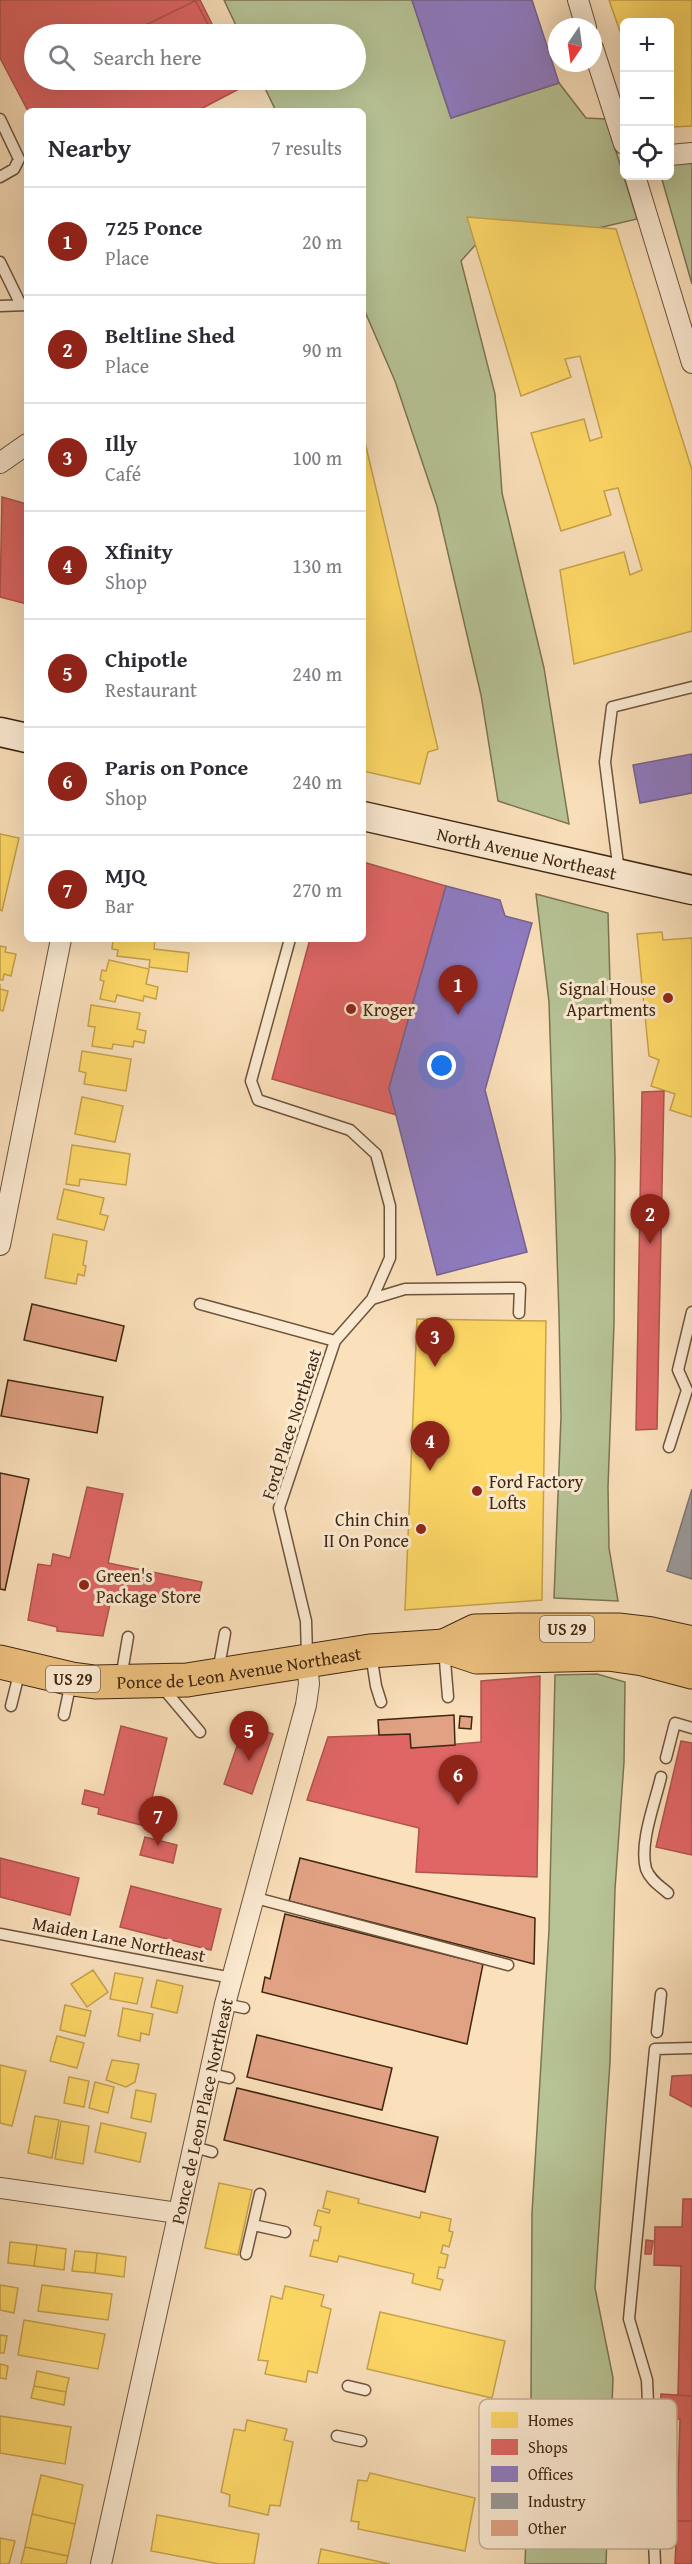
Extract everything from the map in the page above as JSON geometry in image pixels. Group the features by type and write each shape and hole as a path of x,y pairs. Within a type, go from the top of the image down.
{"highway":[{"name":"Ponce de Leon Avenue Northeast","path":"10,1664 72,1679 120,1682 157,1681 187,1680 370,1651 444,1646 475,1631 618,1630 692,1643"},
{"name":"Ponce de Leon Avenue Northeast","path":"444,1646 477,1657 608,1654 643,1659 692,1672"}],"main road":[{"path":"0,732 24,737"},
{"name":"North Avenue Northeast","path":"366,817 692,890"}],"street":[{"path":"578,0 583,18"},
{"path":"601,72 620,132"},
{"path":"674,154 692,153"},
{"path":"636,180 692,363"},
{"path":"0,463 24,446"},
{"path":"0,1245 61,942"},
{"name":"Ponce de Leon Place Northeast","path":"101,2564 178,2212 203,2149 220,2076 235,2006 232,1978 306,1705 309,1684 308,1661"},
{"path":"0,2188 178,2212"}],"lane":[{"path":"0,119 19,159 14,169 0,177"},
{"path":"0,261 24,305 0,306"},
{"path":"620,874 605,762 612,707 692,687"},
{"name":"Ford Place Northeast","path":"289,942 251,1082 258,1100 350,1130 376,1154 390,1206 390,1258 372,1299 335,1341 279,1508 306,1621 308,1661"},
{"path":"372,1299 405,1289 520,1288 519,1313"},
{"path":"200,1304 335,1341"},
{"path":"669,1447 687,1390 678,1370 692,1312"},
{"path":"218,1675 225,1633"},
{"path":"120,1682 128,1637"},
{"path":"444,1646 448,1697"},
{"path":"370,1651 381,1702"},
{"path":"10,1664 11,1706"},
{"path":"64,1715 72,1679"},
{"path":"157,1681 200,1732"},
{"path":"666,1758 675,1724 692,1728"},
{"path":"661,1777 644,1848 646,1870 652,1880 668,1893"},
{"path":"252,1898 508,1965"},
{"name":"Maiden Lane Northeast","path":"0,1934 232,1978"},
{"path":"657,2032 661,1994"},
{"path":"648,2399 647,2380 630,2319 655,2049 692,2048"},
{"path":"246,2254 260,2194"},
{"path":"253,2225 285,2232"},
{"path":"348,2386 365,2390"},
{"path":"337,2436 361,2441"},
{"path":"654,2549 655,2564"}],"green space":[{"path":"224,0 412,0 451,118 559,83 586,118 606,119 620,164 620,180 625,180 637,219 551,239 487,232 461,261 495,394 502,493 544,668 569,824 498,801 481,695 437,506 395,381 366,314 366,108 275,108 266,90 366,90 366,24 235,24"},
{"path":"692,161 692,284 662,180 674,180 674,164"},
{"path":"536,894 608,913 615,1158 614,1323 608,1487 609,1548 618,1601 554,1598 561,1417 559,1316 549,1002"},
{"path":"597,1674 625,1682 624,1762 615,1889 610,2062 595,2288 613,2378 612,2399 531,2399 532,2213 549,1930 555,1675"},
{"path":"526,2549 607,2549 606,2564 525,2564"}],"building: Homes":[{"path":"609,0 692,0 692,126 674,127 674,18 620,18 620,32"},
{"path":"467,217 616,229 692,470 692,631 574,664 560,570 624,552 630,575 642,570 618,488 604,491 611,515 561,531 531,433 584,419 590,441 602,437 580,356 565,359 571,377 521,396"},
{"path":"366,447 438,749 428,752 420,784 366,772"},
{"path":"0,834 19,838 2,911 0,910"},
{"name":"Signal House Apartments","path":"662,932 663,940 692,938 692,1117 670,1110 675,1094 651,1086 659,1060 649,1056 637,934"},
{"path":"113,942 155,942 154,949 189,953 187,972 149,967 150,960 117,956 118,950 112,949"},
{"path":"0,946 6,947 5,952 16,954 11,976 4,974 3,980 0,980"},
{"path":"109,960 149,969 146,984 158,987 156,999 144,996 143,1001 117,995 115,1002 100,999 104,981 100,980 102,970 106,971"},
{"path":"0,989 8,991 3,1011 0,1010"},
{"path":"91,1005 140,1013 137,1029 146,1031 144,1043 134,1041 133,1047 113,1044 112,1049 92,1046 95,1027 88,1026"},
{"path":"82,1051 131,1059 126,1091 84,1084 86,1073 79,1071"},
{"path":"82,1097 123,1106 115,1142 75,1134"},
{"path":"72,1145 130,1154 126,1185 80,1179 79,1186 66,1184"},
{"path":"64,1189 104,1198 100,1214 108,1216 104,1230 57,1219"},
{"path":"53,1234 87,1241 83,1265 86,1266 84,1276 78,1274 76,1284 45,1278"},
{"name":"Ford Factory Lofts","path":"417,1319 546,1321 542,1600 405,1610"},
{"path":"93,1970 108,1992 87,2007 71,1984"},
{"path":"115,1973 143,1978 137,2004 110,1999"},
{"path":"157,1980 183,1986 177,2013 151,2007"},
{"path":"65,2005 91,2011 85,2036 60,2030"},
{"path":"123,2008 153,2014 149,2035 141,2033 140,2041 118,2036"},
{"path":"57,2036 84,2043 77,2068 50,2061"},
{"path":"112,2060 139,2064 135,2082 126,2087 106,2080"},
{"path":"0,2065 26,2071 12,2126 0,2123"},
{"path":"69,2077 89,2081 84,2107 64,2103"},
{"path":"95,2082 114,2087 108,2113 89,2108"},
{"path":"136,2090 156,2094 151,2122 131,2118"},
{"path":"35,2116 59,2120 52,2158 28,2153"},
{"path":"61,2121 89,2126 83,2164 55,2159"},
{"path":"101,2123 146,2133 140,2162 95,2152"},
{"path":"219,2183 252,2190 238,2255 205,2248"},
{"path":"327,2191 359,2199 358,2203 420,2218 421,2212 451,2219 449,2231 453,2232 449,2247 443,2245 441,2253 448,2255 445,2268 439,2267 437,2278 443,2280 440,2290 412,2283 414,2274 339,2256 337,2262 310,2256 314,2240 318,2241 321,2227 314,2225 318,2210 329,2213 330,2210 323,2208"},
{"path":"10,2242 37,2245 34,2266 8,2263"},
{"path":"37,2245 66,2249 64,2270 34,2266"},
{"path":"75,2251 97,2253 95,2273 72,2271"},
{"path":"97,2253 126,2257 124,2277 95,2273"},
{"path":"0,2285 18,2288 14,2313 0,2310"},
{"path":"42,2285 112,2294 108,2320 38,2311"},
{"path":"285,2286 324,2295 321,2306 331,2309 317,2373 308,2371 306,2382 265,2374 268,2361 258,2360 271,2296 282,2299"},
{"path":"380,2312 505,2341 492,2398 367,2369"},
{"path":"24,2320 105,2334 98,2369 18,2355"},
{"path":"0,2335 7,2336 4,2353 0,2353"},
{"path":"0,2364 8,2366 6,2379 0,2378"},
{"path":"37,2371 69,2378 66,2392 34,2386"},
{"path":"34,2386 66,2392 64,2405 31,2398"},
{"path":"0,2416 71,2427 65,2464 0,2453"},
{"path":"247,2420 287,2429 284,2440 293,2442 280,2506 270,2505 268,2515 229,2506 230,2495 221,2492 234,2429 245,2431"},
{"path":"370,2473 475,2498 465,2551 358,2529 359,2522 351,2521 358,2480 367,2481"},
{"path":"41,2475 83,2485 75,2524 32,2514"},
{"path":"32,2514 75,2524 68,2556 25,2547"},
{"path":"157,2515 259,2534 254,2564 219,2564 151,2551"},
{"path":"0,2538 15,2541 9,2564 0,2564"},
{"path":"25,2547 68,2556 66,2564 21,2564"},
{"path":"321,2549 390,2564 318,2564"}],"building: Shops":[{"path":"0,0 195,0 208,24 24,24 24,90 237,90 203,108 26,108 0,58"},
{"path":"200,0 212,24 148,24"},
{"path":"2,497 24,503 24,603 0,597"},
{"name":"Kroger","path":"366,863 446,886 389,1088 396,1115 272,1079 309,942 366,942"},
{"path":"664,1091 657,1429 636,1430 642,1092"},
{"path":"87,1487 123,1494 108,1563 202,1582 198,1598 169,1591 168,1596 112,1595 103,1636 57,1631 57,1627 28,1620 38,1564 51,1566 53,1554 70,1558"},
{"path":"540,1676 537,1877 416,1872 419,1828 307,1800 328,1737 410,1734 411,1748 481,1742 481,1681"},
{"path":"121,1726 167,1738 145,1826 98,1814 99,1808 82,1804 85,1790 104,1795"},
{"path":"251,1726 273,1734 252,1794 224,1784 237,1746 243,1749"},
{"path":"681,1741 692,1743 692,1855 656,1847"},
{"path":"145,1837 177,1845 173,1863 140,1855"},
{"path":"0,1858 79,1878 70,1915 0,1897"},
{"path":"131,1886 221,1909 211,1950 120,1927"},
{"path":"692,2075 692,2107 670,2095 672,2076"},
{"path":"683,2199 692,2199 692,2396 678,2395 681,2266 654,2265 655,2227 682,2227"},
{"path":"646,2240 653,2241 651,2254 645,2254"},
{"path":"661,2394 692,2396 692,2521 677,2521 680,2419 677,2419 677,2399 661,2399"},
{"path":"677,2521 692,2521 692,2564 675,2564"}],"building: Offices":[{"path":"412,0 532,0 548,49 548,72 555,72 559,83 451,118"},
{"path":"692,754 692,793 640,803 633,765"},
{"path":"446,886 500,900 505,916 532,923 485,1090 527,1252 437,1275 389,1088"}],"building: Industry":[{"path":"692,1489 692,1579 667,1571"}],"building: Other":[{"path":"32,1304 124,1326 116,1361 24,1340"},
{"path":"8,1380 103,1397 97,1433 1,1416"},
{"path":"0,1473 29,1479 5,1590 0,1589"},
{"path":"454,1715 455,1745 411,1748 410,1734 379,1735 378,1720"},
{"path":"460,1716 472,1717 471,1729 459,1728"},
{"path":"300,1858 535,1918 534,1964 289,1901"},
{"path":"285,1914 483,1964 467,2044 262,1992 265,1977 270,1979"},
{"path":"257,2035 392,2068 382,2110 247,2077"},
{"path":"237,2088 438,2137 425,2192 224,2140"}],"place":[{"name":"Signal House Apartments","path":"668,998"},
{"name":"Kroger","path":"351,1009"},
{"name":"725 Ponce","path":"458,1015"},
{"name":"Beltline Shed","path":"650,1244"},
{"name":"Illy","path":"435,1367"},
{"name":"Xfinity","path":"430,1471"},
{"name":"Ford Factory Lofts","path":"477,1491"},
{"name":"Chin Chin II On Ponce","path":"421,1529"},
{"name":"Green's Package Store","path":"84,1585"},
{"name":"Chipotle","path":"249,1761"},
{"name":"Paris on Ponce","path":"458,1805"},
{"name":"MJQ","path":"158,1846"}]}
